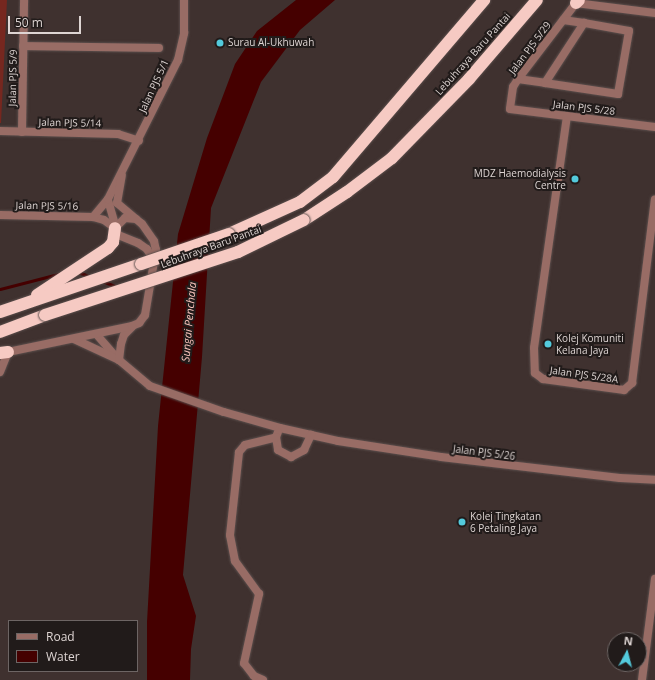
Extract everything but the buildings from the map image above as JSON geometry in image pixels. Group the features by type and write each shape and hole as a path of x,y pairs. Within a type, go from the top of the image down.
{"highway":[{"name":"Lebuhraya Baru Pantai","path":"0,312 229,234 300,202 333,177 484,0"},
{"name":"Lebuhraya Baru Pantai","path":"0,332 46,315 238,252 304,220 347,192 392,158 469,79 537,0"},
{"path":"28,302 99,255 113,242 115,228"}],"street":[{"name":"Jalan PJS 5/9","path":"22,132 24,0"},
{"name":"Jalan PJS 5/1","path":"108,199 114,184 122,175 139,141 182,48 184,0"},
{"path":"578,2 655,13"},
{"name":"Jalan PJS 5/29","path":"510,109 513,87 518,79 578,2"},
{"path":"518,79 618,94 630,31 563,20"},
{"path":"545,83 584,23"},
{"path":"23,46 159,48"},
{"name":"Jalan PJS 5/28","path":"510,109 655,127"},
{"name":"Jalan PJS 5/28A","path":"567,116 534,354 535,373 543,379 624,390 632,383 655,199"},
{"name":"Jalan PJS 5/14","path":"0,131 118,134 139,141"},
{"name":"Jalan PJS 5/1","path":"120,360 119,353 124,335 132,326 139,323 145,315 155,262 154,241 137,220 117,203 122,175"},
{"path":"93,217 108,199"},
{"path":"108,199 115,228 121,237 138,243 147,249 155,262"},
{"name":"Jalan PJS 5/16","path":"0,215 93,217 104,220 115,228"},
{"path":"115,228 124,218 137,220"},
{"path":"0,372 4,352 97,335 132,326"},
{"path":"97,335 120,360"},
{"path":"74,338 120,360"},
{"name":"Jalan PJS 5/26","path":"120,360 150,386 224,412 311,435 441,458 620,478 655,480"},
{"path":"280,428 276,437 278,450 291,457 304,450 311,435"},
{"path":"263,680 254,676 244,663 259,594 235,561 230,529 239,452 245,445 276,437"},
{"path":"642,680 655,579"}],"shaded area":[{"path":"0,0 7,0 1,123 0,123"}],"water":[{"name":"Sungai Penchala","path":"296,0 335,0 300,30 261,82 211,208 202,357 183,575 196,616 191,649 190,680 147,680 147,622 158,426 178,234 207,138 235,64 257,31"}],"waterway":[{"path":"78,272 91,277"},
{"path":"0,289 62,273"},
{"path":"102,281 118,287"}],"place":[{"name":"Surau Al-Ukhuwah","path":"220,43"},
{"name":"MDZ Haemodialysis Centre","path":"575,179"},
{"name":"Kolej Komuniti Kelana Jaya","path":"548,344"},
{"name":"Kolej Tingkatan 6 Petaling Jaya","path":"462,522"}]}
